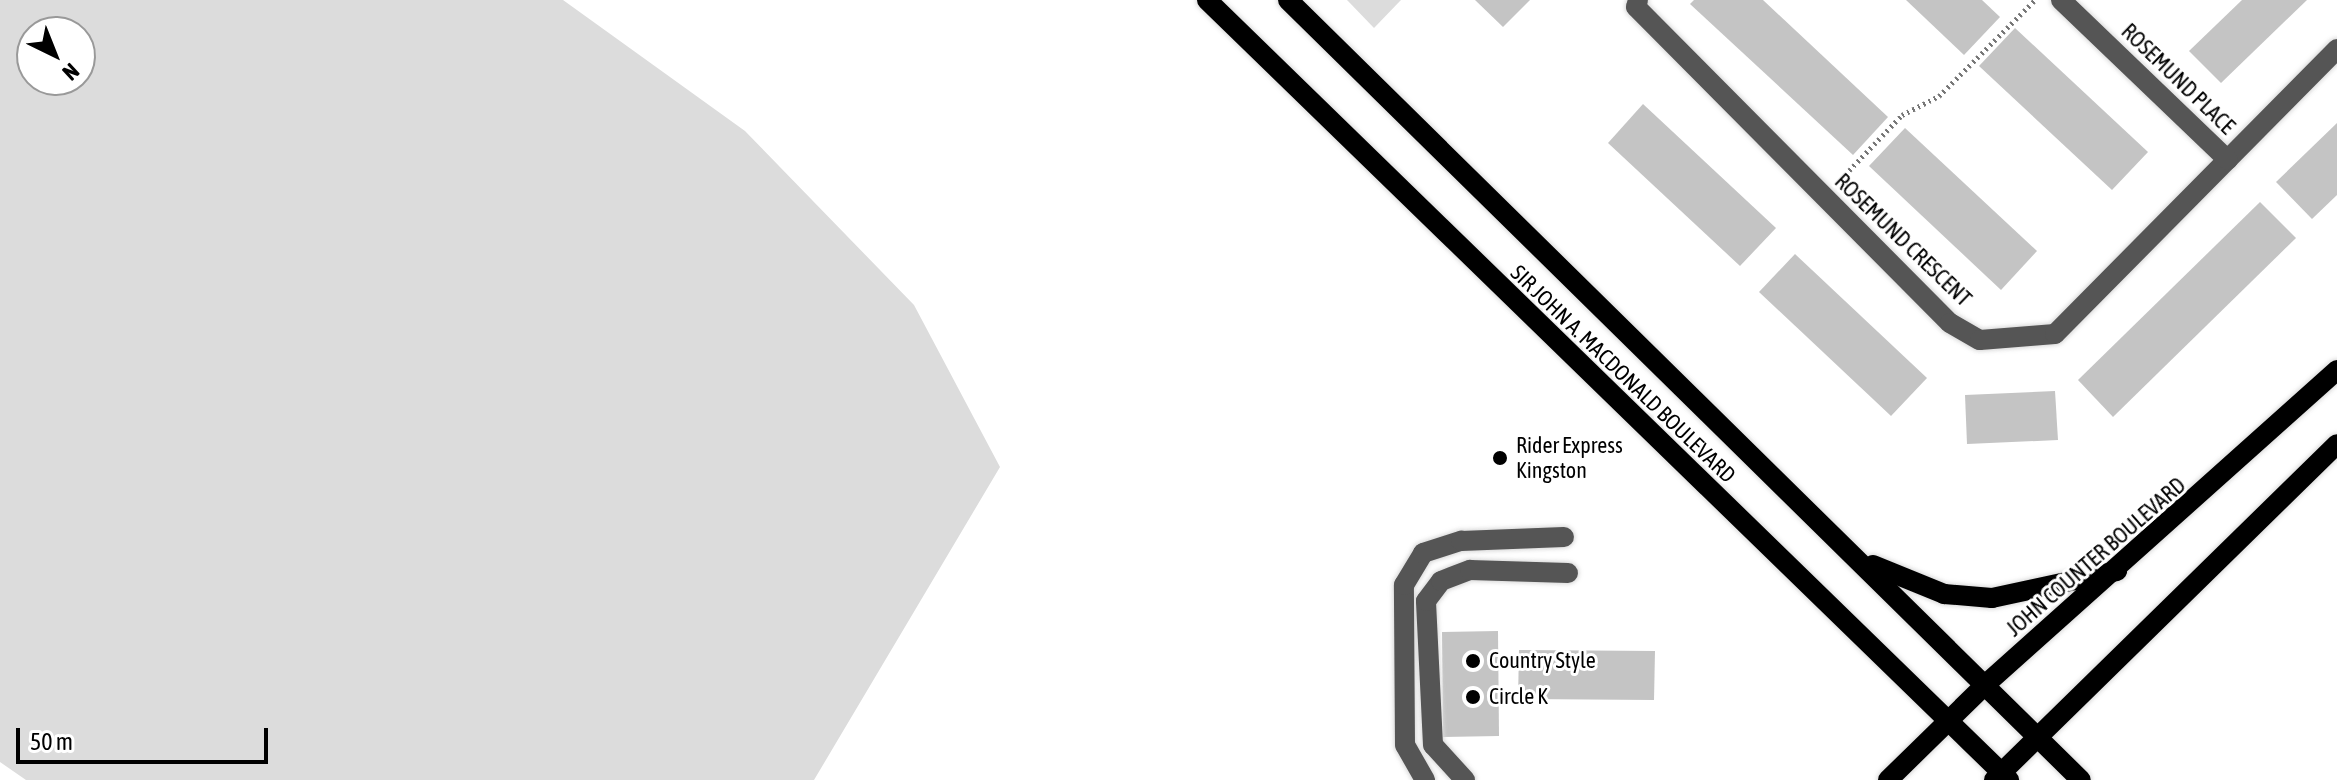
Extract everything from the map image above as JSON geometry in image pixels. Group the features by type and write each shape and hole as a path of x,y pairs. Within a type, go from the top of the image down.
{"main road":[{"name":"SIR JOHN A. MACDONALD BOULEVARD","path":"1207,0 1948,721 2001,778"},
{"name":"SIR JOHN A. MACDONALD BOULEVARD","path":"1288,0 1862,561 2081,780"},
{"name":"JOHN COUNTER BOULEVARD","path":"1888,780 1986,684 2119,570 2337,370"},
{"path":"2001,778 2337,444"},
{"path":"1862,561 1944,594 1992,598 2119,570"}],"street":[{"name":"ROSEMUND CRESCENT","path":"1638,0 1636,7 1950,323 1980,340 2055,334 2337,49"},
{"name":"ROSEMUND PLACE","path":"2061,0 2228,160"},
{"path":"1425,780 1405,745 1404,585 1410,574 1423,553 1461,541 1564,537"},
{"path":"1465,780 1433,745 1426,601 1441,581 1470,570 1568,573"}],"path":[{"path":"1825,197 1902,115 1939,96 2035,0"}],"shaded area":[{"path":"0,0 563,0 745,131 914,305 1000,467 814,780 26,780 0,762"},
{"path":"1347,0 1401,0 1374,28"}],"building":[{"path":"1475,0 1530,0 1503,27"},
{"path":"1694,0 1763,0 1888,117 1853,155 1690,4"},
{"path":"1906,0 1982,0 2000,17 1964,55"},
{"path":"2242,0 2307,0 2221,83 2189,51"},
{"path":"2015,28 2148,152 2112,190 1979,66"},
{"path":"1643,104 1776,228 1740,266 1608,143"},
{"path":"2337,123 2337,195 2312,219 2276,182"},
{"path":"1905,128 2037,251 2001,290 1869,166"},
{"path":"2260,202 2296,238 2113,417 2078,380"},
{"path":"1795,254 1927,378 1891,416 1759,292"},
{"path":"2055,391 2058,440 1967,444 1965,395"},
{"path":"1498,631 1499,736 1443,737 1442,632"},
{"path":"1519,650 1655,651 1654,700 1518,699"}],"place":[{"name":"Rider Express Kingston","path":"1500,458"},
{"name":"Country Style","path":"1473,661"},
{"name":"Circle K","path":"1473,697"}]}
